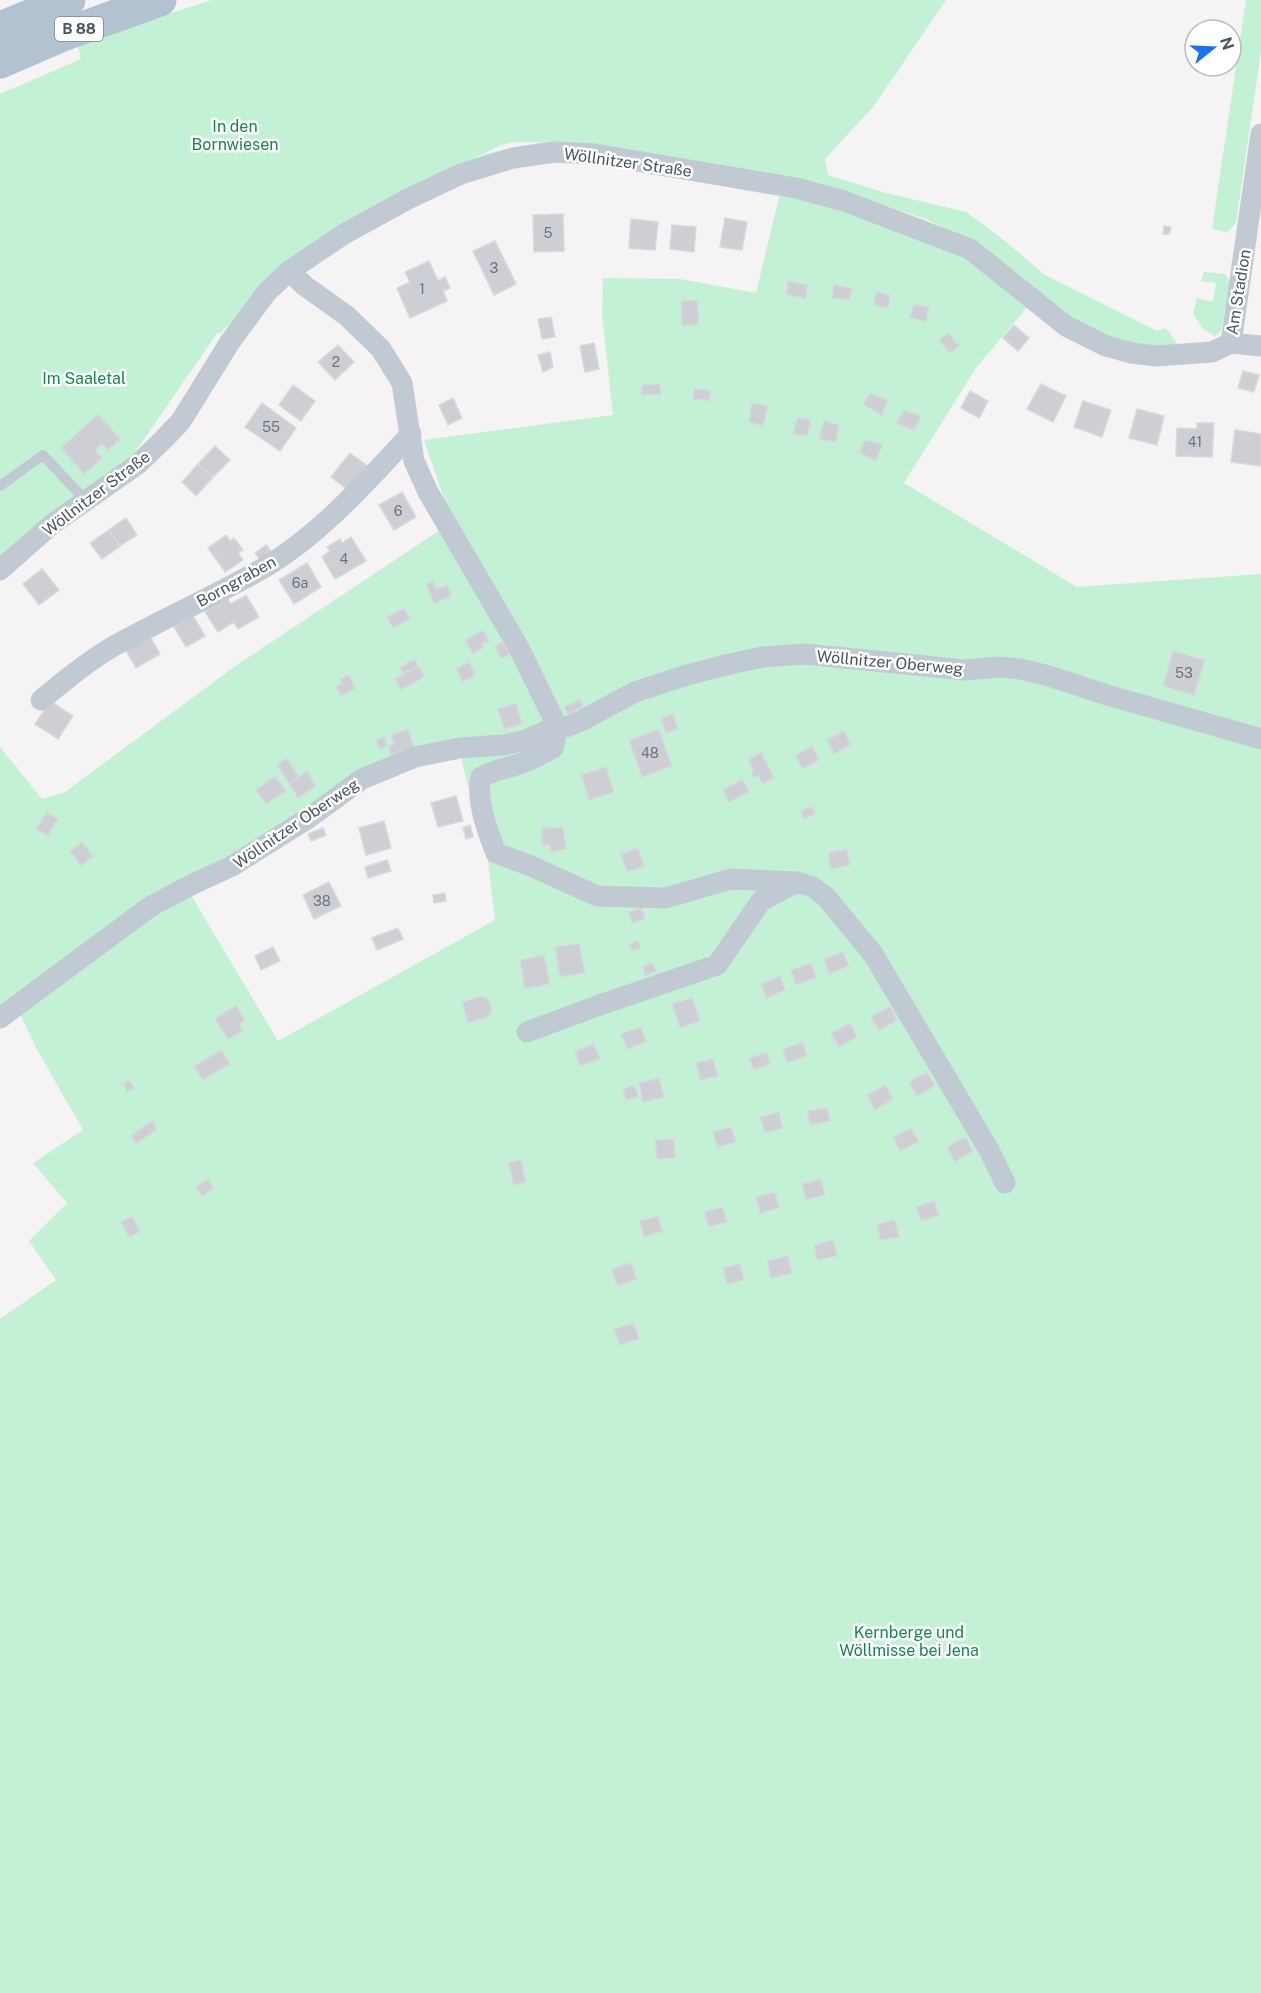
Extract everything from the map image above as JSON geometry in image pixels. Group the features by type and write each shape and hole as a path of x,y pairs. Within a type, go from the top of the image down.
{"main road":[{"name":"B 88","path":"0,27 69,0"},
{"name":"B 88","path":"0,62 60,36 160,0"}],"street":[{"name":"Am Stadion","path":"1231,343 1261,134"},
{"name":"Wöllnitzer Straße","path":"0,570 51,525 138,464 170,433 181,421 230,342 266,292 289,271 344,234 408,199 461,174 513,158 555,152 595,154 796,188 854,205 970,249 1066,326 1106,346 1156,356 1212,352 1231,343 1261,346"},
{"path":"289,271 305,286 347,316 381,349 402,382 414,461 428,492 519,648 558,728 553,748 537,757 492,771 481,777 479,787 487,830 496,853 597,896 665,898 731,879 797,882 813,887 826,897 873,954 989,1150 1005,1183"},
{"name":"Borngraben","path":"41,699 113,647 267,566 304,540 348,501 411,434"},
{"name":"Wöllnitzer Oberweg","path":"0,1018 151,906 232,866 307,819 363,779 415,758 460,748 503,745 526,740 546,731 581,721 635,692 687,675 763,657 805,654 965,670 999,667 1020,669 1261,739"},
{"path":"526,1032 717,966 761,901 797,882"}],"lane":[{"path":"0,486 43,454 86,501"}],"green space":[{"name":"In den Bornwiesen","path":"212,0 946,0 873,107 825,159 828,175 886,193 966,212 1045,275 1157,331 1166,328 1178,347 1129,346 1076,324 973,243 928,220 872,201 621,153 467,168 241,312 220,334 218,332 133,455 0,558 0,94 81,59 77,43","holes":["516,142 543,142 493,152 473,159 501,145"]},
{"path":"1246,0 1261,0 1261,51 1236,223 1226,233 1212,228 1234,78 1243,78 1243,20"},
{"name":"Kernberge und Wöllmisse bei Jena","path":"780,193 847,209 947,245 1029,305 976,368 904,483 1077,587 1261,574 1261,1993 0,1993 0,1319 56,1280 29,1241 67,1203 33,1163 83,1130 35,1046 14,1001 0,1008 0,747 42,799 65,792 234,667 452,522 424,440 613,415 602,315 603,278 680,279 756,293","holes":["458,744 479,833 487,851 495,920 278,1041 182,880 233,860 423,750"]},
{"path":"1204,272 1226,274 1230,283 1221,331 1215,336 1203,329 1193,314 1197,298 1213,302 1216,283 1201,281"}],"building":[{"path":"563,214 564,251 534,252 533,215"},
{"path":"725,218 747,222 742,250 720,247"},
{"path":"631,219 658,222 655,250 629,248"},
{"path":"672,225 696,227 694,252 670,249"},
{"path":"1164,226 1171,227 1169,234 1163,234"},
{"path":"495,241 516,284 494,295 473,251"},
{"path":"429,261 438,281 445,277 450,288 443,291 447,301 410,318 397,288 410,282 405,272"},
{"path":"788,281 807,285 806,299 786,294"},
{"path":"834,285 852,288 849,300 832,298"},
{"path":"876,292 890,295 888,308 874,305"},
{"path":"697,300 699,324 682,326 681,301"},
{"path":"914,304 929,307 926,322 910,317"},
{"path":"551,317 555,337 542,339 538,319"},
{"path":"1014,325 1029,338 1018,351 1003,338"},
{"path":"948,333 959,346 950,353 939,340"},
{"path":"594,343 599,369 585,372 580,346"},
{"path":"338,345 354,362 335,380 318,362"},
{"path":"550,352 553,367 543,372 538,355"},
{"path":"1243,371 1259,375 1254,392 1238,388"},
{"path":"660,384 661,395 641,394 642,385"},
{"path":"1041,384 1066,396 1053,422 1027,409"},
{"path":"293,385 315,401 301,421 279,405"},
{"path":"694,389 710,390 710,400 693,399"},
{"path":"970,391 988,401 979,418 961,408"},
{"path":"870,393 888,400 882,415 863,404"},
{"path":"453,398 462,418 448,425 439,405"},
{"path":"1083,401 1111,410 1102,437 1074,427"},
{"path":"262,403 296,428 280,451 245,427"},
{"path":"752,403 768,406 763,426 749,422"},
{"path":"1137,409 1164,416 1157,445 1129,438"},
{"path":"904,410 921,416 914,430 896,423"},
{"path":"98,414 120,439 108,450 102,444 95,450 102,458 84,474 61,448"},
{"path":"797,418 811,420 807,436 793,434"},
{"path":"824,421 839,425 836,442 819,439"},
{"path":"1197,423 1214,423 1212,457 1176,456 1177,428 1197,429"},
{"path":"1235,430 1261,434 1261,466 1231,462"},
{"path":"865,440 883,445 875,461 859,452"},
{"path":"215,446 230,460 213,477 198,464"},
{"path":"350,453 370,468 352,493 331,477"},
{"path":"198,464 213,477 196,496 182,482"},
{"path":"402,492 416,517 394,530 379,505"},
{"path":"126,518 137,535 120,546 109,530"},
{"path":"109,530 120,546 102,559 90,543"},
{"path":"226,535 230,541 234,538 243,550 238,553 243,560 225,572 208,548"},
{"path":"351,537 366,561 335,579 322,557 330,551 327,547 340,539 342,543"},
{"path":"266,545 274,555 263,564 255,553"},
{"path":"307,563 321,587 294,604 279,580"},
{"path":"42,569 59,590 39,605 23,584"},
{"path":"433,581 437,589 447,585 452,595 435,604 426,585"},
{"path":"246,595 259,617 238,629 234,622 218,632 205,612 227,598 231,604"},
{"path":"404,608 410,619 393,628 387,617"},
{"path":"193,616 205,636 186,647 174,627"},
{"path":"483,630 489,641 482,644 484,647 473,654 465,640"},
{"path":"149,635 160,654 136,668 125,649"},
{"path":"503,642 510,654 501,659 495,646"},
{"path":"1173,651 1205,660 1194,695 1163,686"},
{"path":"415,659 418,666 403,674 400,667"},
{"path":"469,662 476,675 463,682 456,669"},
{"path":"418,666 425,676 401,690 395,679"},
{"path":"349,675 355,689 341,696 336,686 342,683 340,679"},
{"path":"580,699 583,707 568,714 564,707"},
{"path":"50,701 73,716 58,739 35,724"},
{"path":"516,703 522,724 504,729 498,709"},
{"path":"673,714 678,729 666,733 661,718"},
{"path":"408,729 414,747 391,755 388,746 394,744 391,735"},
{"path":"659,729 672,766 642,777 629,740"},
{"path":"844,731 851,745 834,754 827,740"},
{"path":"384,737 387,746 380,749 376,740"},
{"path":"812,746 819,760 803,769 795,756"},
{"path":"761,752 774,778 762,784 758,776 754,778 751,772 754,770 748,760"},
{"path":"287,758 299,777 289,783 277,765"},
{"path":"606,767 614,792 589,800 581,775"},
{"path":"307,771 316,786 298,798 289,783"},
{"path":"275,776 286,791 266,804 256,790"},
{"path":"742,779 749,792 729,802 723,790"},
{"path":"456,796 463,821 438,827 431,803"},
{"path":"812,806 815,814 804,819 801,811"},
{"path":"47,812 58,819 48,836 36,829"},
{"path":"384,821 391,848 366,855 359,828"},
{"path":"470,825 473,837 466,839 463,828"},
{"path":"549,827 549,829 563,827 566,849 551,852 550,845 543,846 541,829"},
{"path":"323,828 326,835 311,841 308,834"},
{"path":"82,842 93,856 81,866 70,851"},
{"path":"638,848 644,866 627,872 620,854"},
{"path":"847,849 850,865 831,869 828,853"},
{"path":"387,860 391,871 368,878 365,867"},
{"path":"329,882 341,906 314,919 303,895"},
{"path":"445,893 446,901 434,903 433,895"},
{"path":"642,908 645,919 632,923 629,912"},
{"path":"398,928 403,939 377,950 372,938"},
{"path":"638,941 641,948 632,951 629,944"},
{"path":"579,943 585,973 560,977 555,947"},
{"path":"273,947 280,961 261,970 255,956"},
{"path":"843,952 849,966 829,974 824,959"},
{"path":"544,955 550,984 525,989 520,960"},
{"path":"653,963 656,972 645,975 643,966"},
{"path":"811,963 816,978 796,985 791,970"},
{"path":"780,976 785,990 766,998 761,984"},
{"path":"482,996 489,1000 492,1010 488,1017 468,1023 462,1002"},
{"path":"692,998 700,1021 680,1028 672,1004"},
{"path":"236,1005 245,1020 239,1024 243,1030 228,1040 215,1019"},
{"path":"890,1006 897,1020 879,1031 871,1017"},
{"path":"850,1023 857,1037 839,1047 831,1033"},
{"path":"641,1027 646,1042 627,1049 621,1034"},
{"path":"803,1042 807,1056 787,1063 783,1049"},
{"path":"594,1044 600,1059 580,1066 575,1051"},
{"path":"221,1050 230,1064 203,1080 194,1066"},
{"path":"767,1053 770,1064 753,1070 749,1058"},
{"path":"713,1059 718,1076 700,1080 696,1063"},
{"path":"927,1072 935,1086 917,1096 909,1082"},
{"path":"659,1078 664,1097 643,1102 639,1083"},
{"path":"130,1080 134,1088 127,1092 123,1084"},
{"path":"635,1085 638,1097 626,1100 623,1089"},
{"path":"885,1085 893,1099 875,1110 867,1095"},
{"path":"827,1108 830,1121 810,1125 807,1111"},
{"path":"779,1112 783,1128 765,1133 760,1117"},
{"path":"152,1121 157,1129 136,1144 131,1136"},
{"path":"731,1127 736,1142 717,1147 713,1132"},
{"path":"911,1128 919,1142 900,1151 893,1137"},
{"path":"965,1137 973,1151 955,1162 947,1147"},
{"path":"674,1139 675,1158 657,1159 655,1140"},
{"path":"521,1160 526,1182 514,1185 508,1163"},
{"path":"208,1179 214,1188 202,1196 196,1187"},
{"path":"821,1179 825,1195 806,1200 802,1184"},
{"path":"775,1192 779,1208 760,1213 756,1197"},
{"path":"934,1201 939,1215 921,1221 916,1207"},
{"path":"723,1207 727,1222 709,1227 704,1212"},
{"path":"132,1216 140,1232 129,1237 121,1222"},
{"path":"658,1216 663,1231 644,1237 640,1221"},
{"path":"895,1220 899,1237 880,1240 877,1224"},
{"path":"833,1240 837,1256 817,1260 814,1245"},
{"path":"788,1256 792,1273 771,1278 767,1261"},
{"path":"631,1263 637,1279 617,1286 612,1269"},
{"path":"740,1264 744,1280 727,1284 723,1268"},
{"path":"634,1323 639,1339 620,1345 614,1329"}],"park label":[{"name":"Im Saaletal","path":"84,378"}]}
